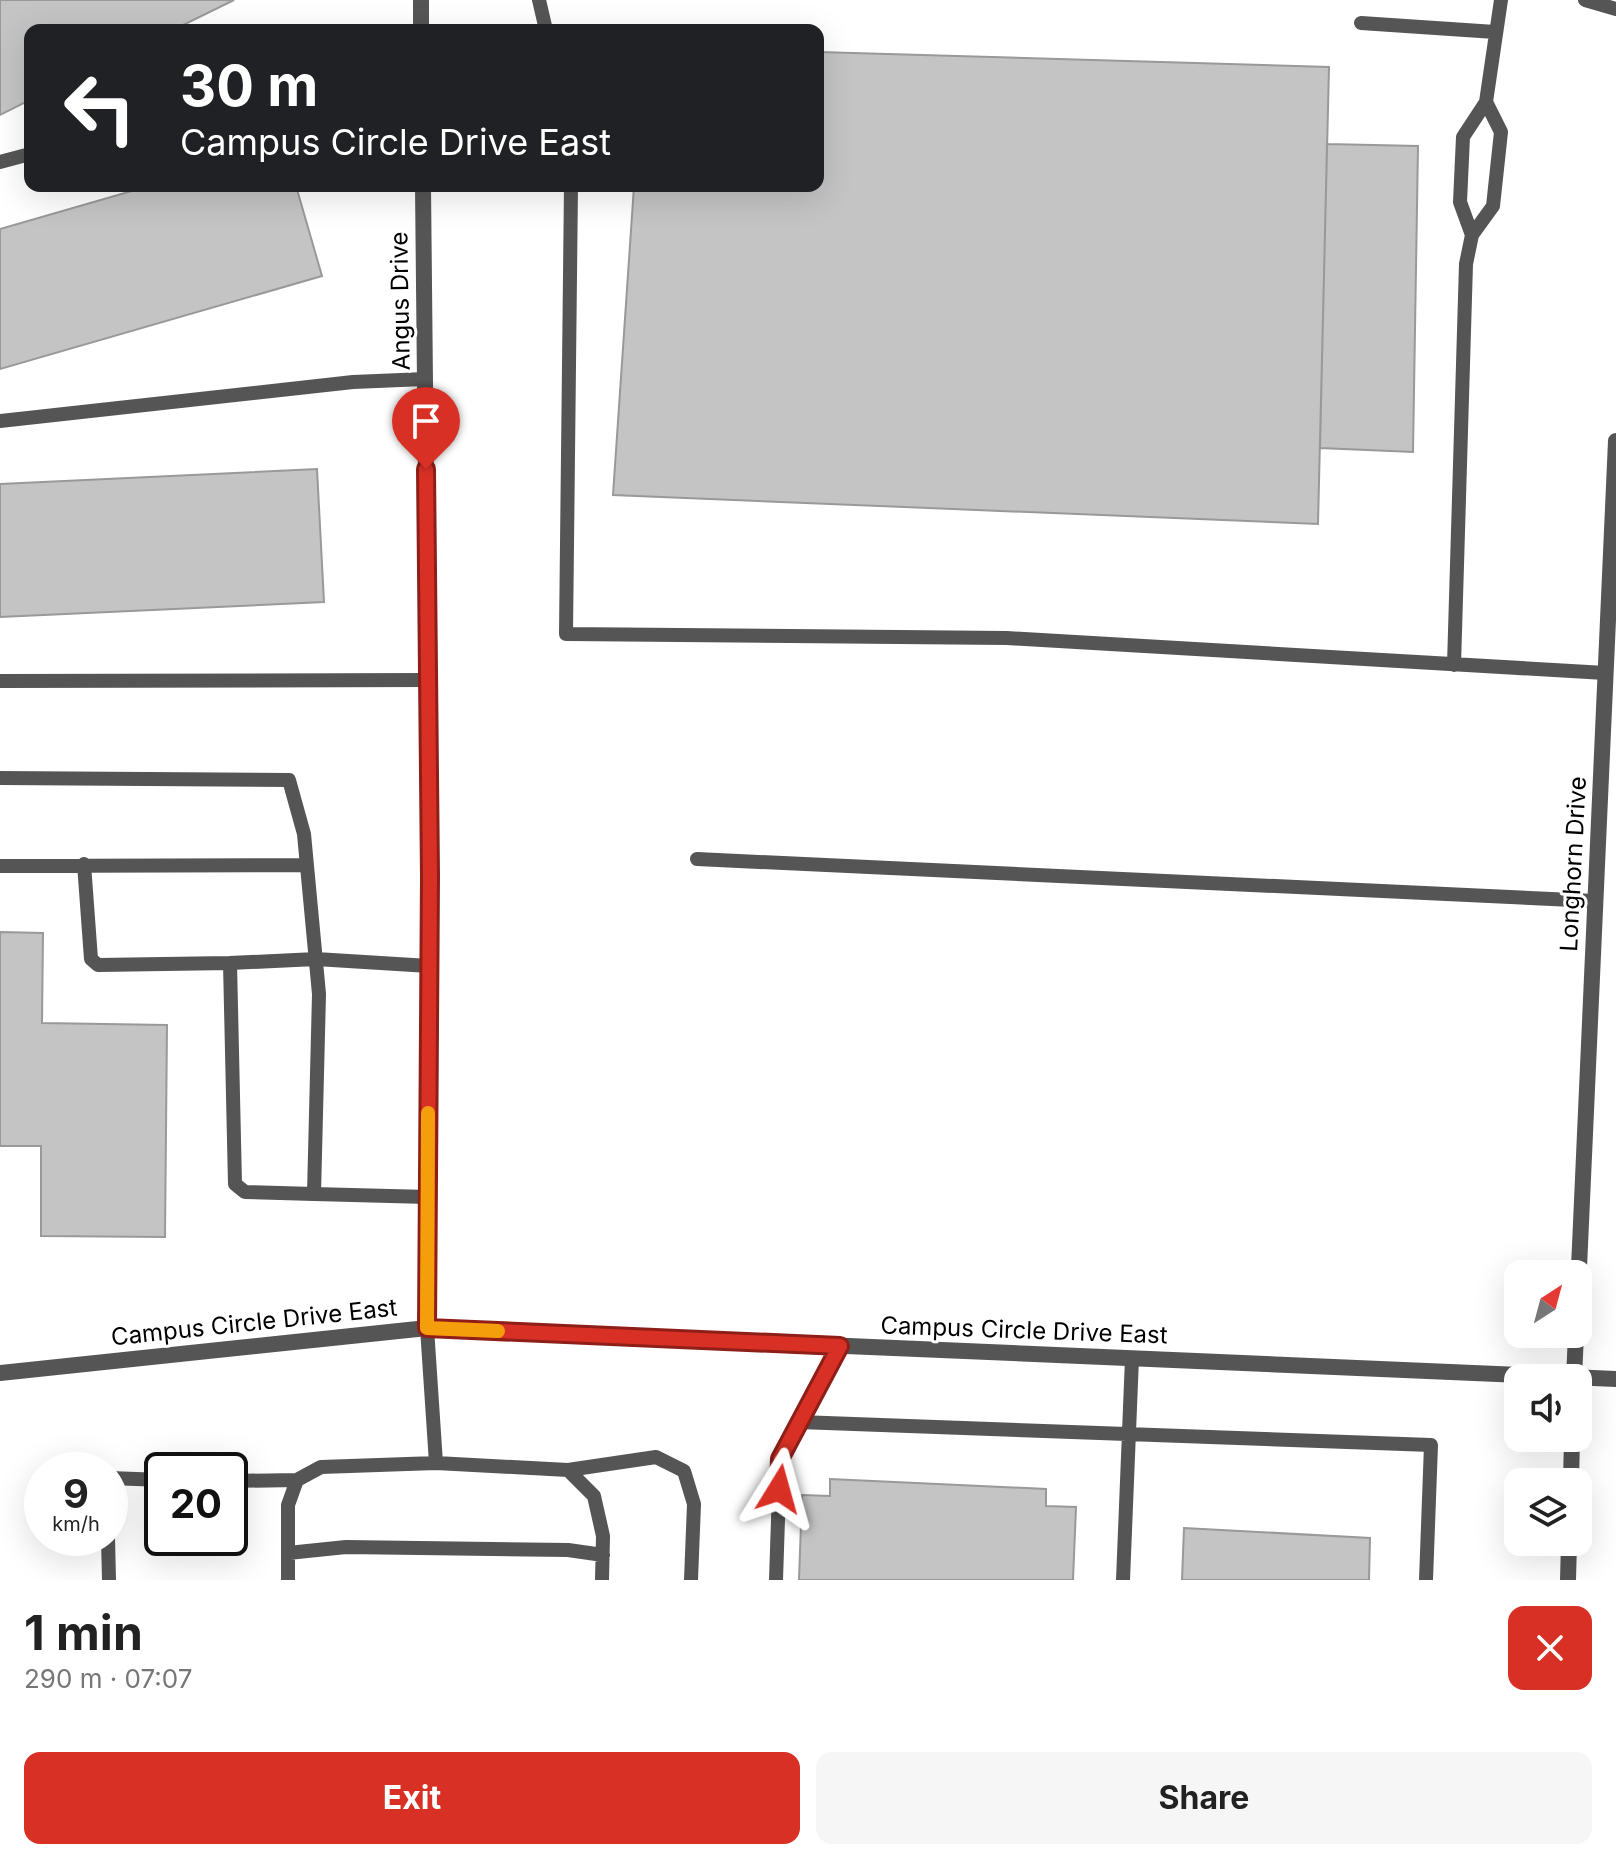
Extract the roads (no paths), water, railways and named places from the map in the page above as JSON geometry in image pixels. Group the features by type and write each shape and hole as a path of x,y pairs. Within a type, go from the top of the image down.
{"street":[{"path":"421,0 421,24"},
{"name":"Angus Drive","path":"423,192 429,966 427,1328"},
{"name":"Longhorn Drive","path":"1579,1260 1616,441"},
{"name":"Campus Circle Drive East","path":"0,1373 427,1328 1504,1375"},
{"name":"Campus Circle Drive East","path":"1592,1378 1616,1379"},
{"path":"1568,1580 1569,1556"}],"lane":[{"path":"539,0 545,24"},
{"path":"1472,235 1460,202 1463,137 1486,102 1501,0"},
{"path":"1585,0 1616,9"},
{"path":"1361,23 1495,32"},
{"path":"1454,665 1466,264 1472,235 1493,206 1501,132 1486,102"},
{"path":"0,162 24,156"},
{"path":"571,192 566,634 1007,638 1605,673"},
{"path":"0,421 353,382 425,379"},
{"path":"0,681 428,680"},
{"path":"0,778 289,780 304,834 319,994 314,1194"},
{"path":"697,859 1595,901"},
{"path":"84,864 91,959 98,965 316,959 429,966"},
{"path":"0,866 306,865"},
{"path":"230,963 235,1184 245,1192 428,1197"},
{"path":"427,1328 436,1463"},
{"path":"776,1580 780,1459 840,1346"},
{"path":"1123,1580 1132,1358"},
{"path":"799,1422 1431,1445 1426,1580"},
{"path":"248,1481 297,1480 321,1467 436,1463 568,1470 656,1457 684,1471 694,1504 691,1580"},
{"path":"568,1470 594,1496 603,1536 602,1580"},
{"path":"288,1580 288,1505 297,1480"},
{"path":"288,1553 346,1547 568,1550 603,1555"},
{"path":"108,1556 109,1580"}]}
